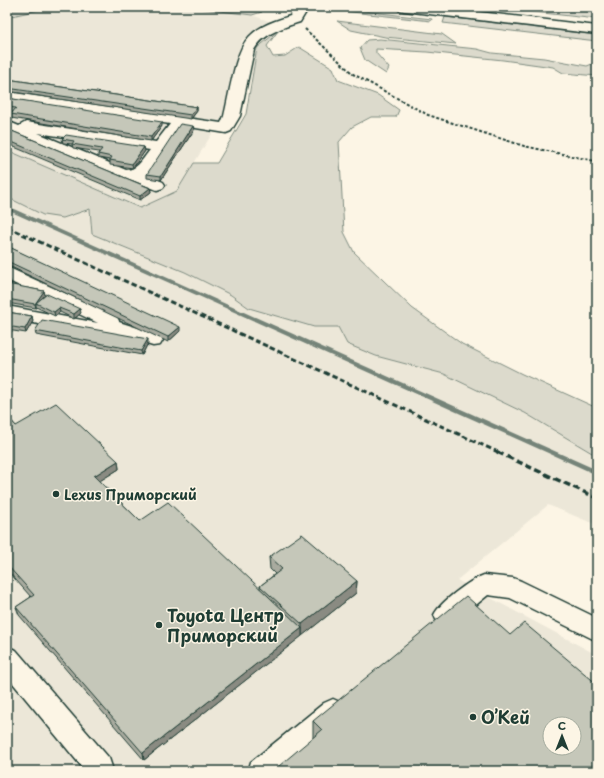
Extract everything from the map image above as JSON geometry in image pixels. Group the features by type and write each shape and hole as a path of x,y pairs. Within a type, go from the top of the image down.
{"street":[{"path":"404,7 597,30"},
{"path":"459,7 597,23"},
{"path":"7,96 226,128 232,116 247,50 253,40 263,32 298,13"},
{"path":"134,175 142,171 180,121"},
{"path":"8,126 35,127 160,147"},
{"path":"8,126 124,175 134,175 157,185"},
{"path":"7,272 110,321 102,330 7,312"},
{"path":"106,325 152,340"},
{"path":"430,629 484,585 513,588 597,630"},
{"path":"7,658 99,767 94,771"},
{"path":"261,771 351,697"}],"path":[{"path":"298,13 353,74 428,115 524,146 595,161"}],"shaded area":[{"path":"7,7 79,7 39,10 7,17"},
{"path":"79,7 168,7 177,9 189,7 252,15 271,22 242,40 227,109 177,191 140,208 7,150 7,17 39,10"},
{"path":"189,7 224,7 262,12 252,15"},
{"path":"326,7 432,19 431,21 325,9"},
{"path":"489,7 557,7 597,12 597,19"},
{"path":"445,17 597,35 597,41 443,23"},
{"path":"337,21 442,34 456,44 385,37 351,30"},
{"path":"278,31 267,46 273,57 285,56 299,47 333,68 338,80 378,95 399,110 396,117 371,117 352,127 339,142 344,232 354,252 412,308 462,344 522,374 597,408 597,456 525,413 444,374 376,356 347,344 338,327 314,327 249,308 231,295 185,272 92,234 90,209 63,218 43,215 7,197 7,150 140,208 177,191 194,163 217,163 246,114 257,48"},
{"path":"380,39 477,49 492,53 544,58 587,66 597,62 597,76 563,73 553,67 503,60 427,52 376,49 376,53 389,68 386,74 365,60 360,48 367,40"},
{"path":"7,197 43,215 90,209 92,234 185,272 231,295 249,308 314,327 338,327 376,356 444,374 525,413 597,456 597,525 548,505 457,580 597,655 597,771 7,771"}],"building":[{"path":"7,79 197,107 191,115 7,88"},
{"path":"7,98 162,122 151,137 11,114 16,108 7,107"},
{"path":"180,124 193,126 161,176 147,174"},
{"path":"7,129 150,188 140,196 7,140"},
{"path":"66,135 144,147 132,164 110,160 112,157 98,154 102,149 72,144 74,141 62,139"},
{"path":"7,246 180,327 168,337 7,261"},
{"path":"7,284 44,291 35,304 7,299"},
{"path":"47,294 80,309 74,314 59,308 54,312 36,303"},
{"path":"7,312 32,316 25,329 7,326"},
{"path":"42,320 148,339 141,351 35,331"},
{"name":"Toyota Центр Приморский","path":"56,403 118,461 94,476 140,521 168,502 302,628 143,753 16,607 34,595 7,565 7,416 16,426"},
{"path":"302,534 357,581 302,624 260,586 282,569 269,557"},
{"path":"466,596 510,635 524,623 597,684 597,771 273,771 322,730 313,721"}],"waterway":[{"path":"7,208 597,473"}],"railway":[{"path":"7,227 500,453"},
{"path":"497,452 597,498"}],"place":[{"name":"Lexus Приморский","path":"56,494"},
{"name":"Toyota Центр Приморский","path":"159,625"},
{"name":"О’Кей","path":"473,717"}]}
